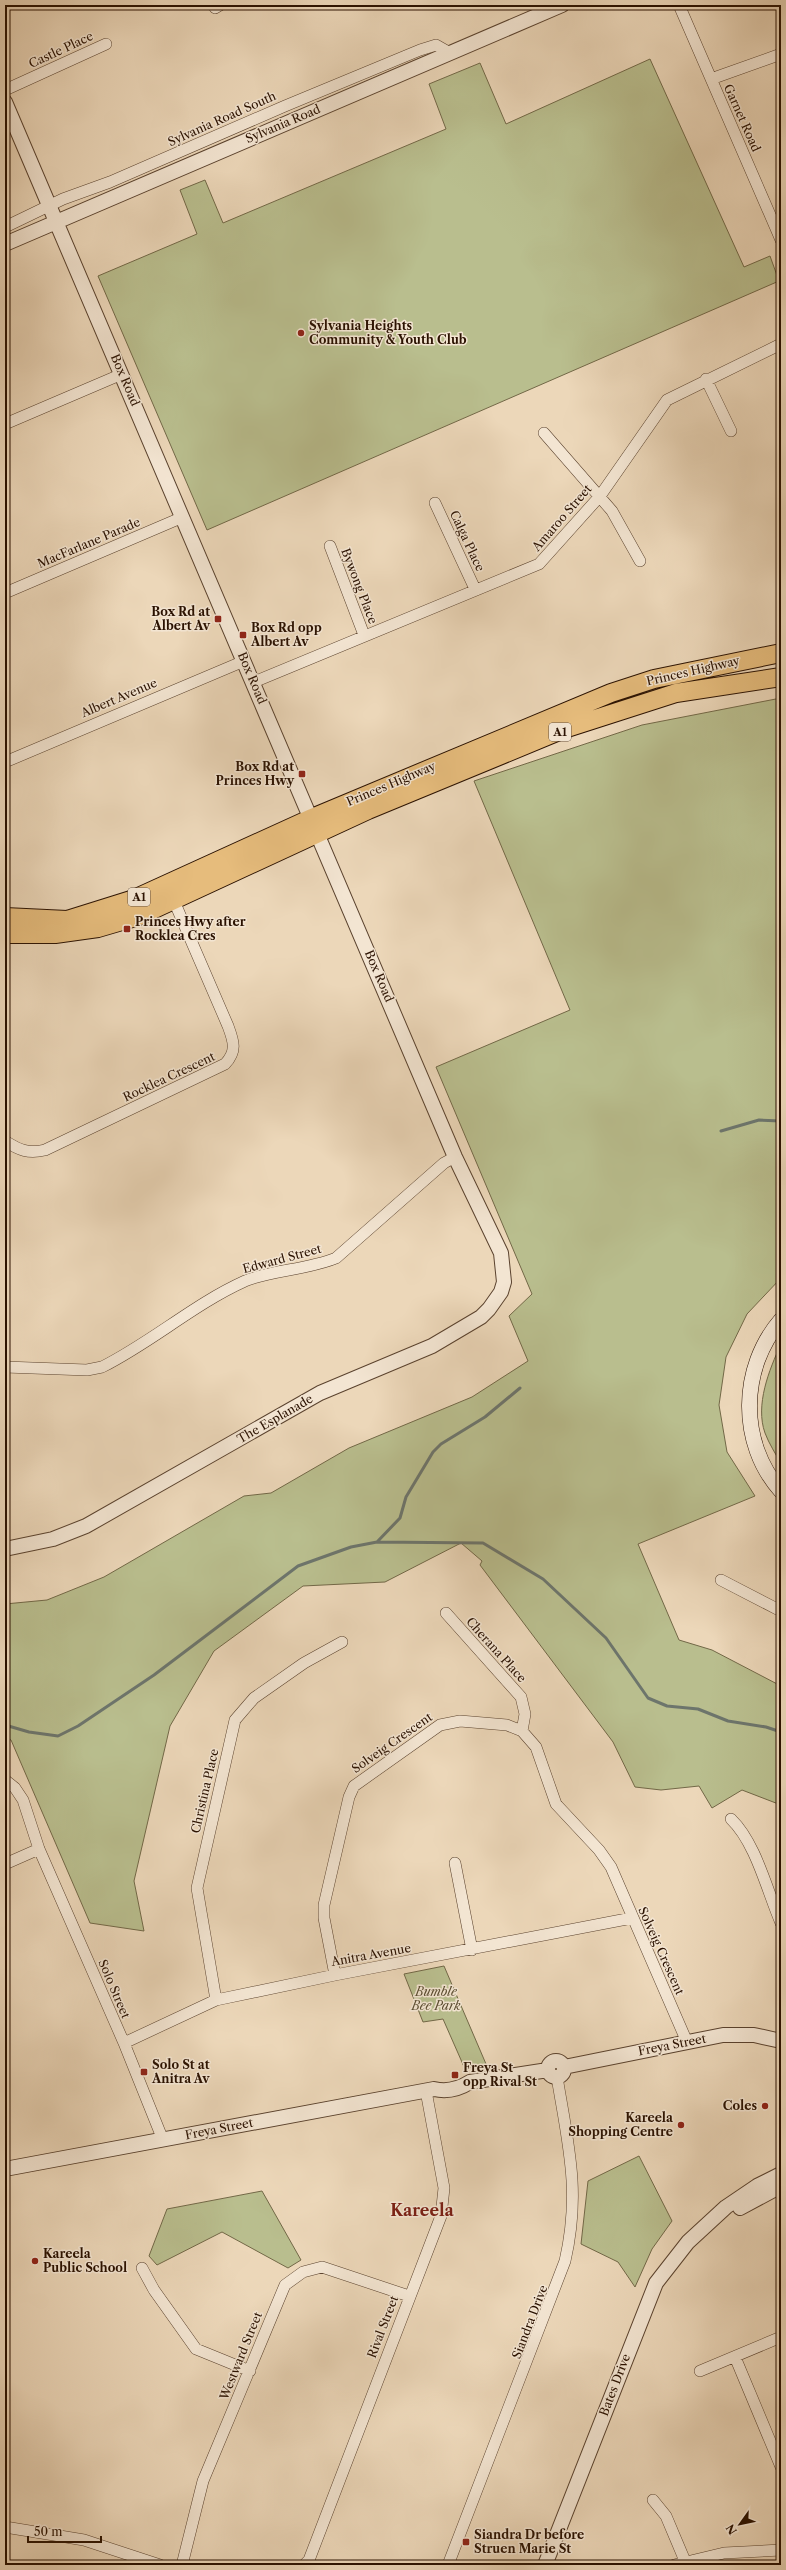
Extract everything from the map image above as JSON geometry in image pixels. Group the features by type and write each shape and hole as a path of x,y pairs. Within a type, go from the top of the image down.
{"highway":[{"name":"Princes Highway","path":"5,917 66,920 127,901 315,825 611,693 654,679 781,654"},
{"name":"Princes Highway","path":"5,934 55,934 98,928 139,916 174,901 315,825 431,784 588,721 676,693 781,677"}],"main road":[{"path":"781,1320 769,1334 758,1358 748,1406 753,1438 759,1455 765,1468 781,1491"}],"street":[{"name":"Sylvania Road","path":"5,244 562,5"},
{"name":"Garnet Road","path":"679,5 781,240"},
{"name":"Castle Place","path":"5,90 106,44"},
{"name":"Sylvania Road South","path":"5,227 63,199 110,182 278,109 420,50 436,45 450,53"},
{"path":"711,79 781,54"},
{"name":"Box Road","path":"5,102 254,682 455,1156 501,1254"},
{"name":"Amaroo Street","path":"254,682 475,589 539,564 600,496 666,400 706,379 781,344"},
{"path":"5,424 122,374"},
{"path":"706,379 731,431"},
{"path":"544,433 612,511 640,561"},
{"name":"Calga Place","path":"435,503 475,589"},
{"name":"MacFarlane Parade","path":"5,592 183,516"},
{"name":"Bywong Place","path":"330,546 364,635"},
{"name":"Albert Avenue","path":"5,762 244,661"},
{"name":"Rocklea Crescent","path":"5,1141 18,1150 32,1153 45,1150 225,1064 233,1055 235,1043 174,901"},
{"name":"Edward Street","path":"5,1367 87,1370 102,1367 223,1292 248,1280 321,1264 336,1258 444,1163 455,1156"},
{"name":"The Esplanade","path":"5,1549 53,1539 86,1526 320,1393 443,1340 481,1317 496,1300 504,1282 501,1254"},
{"path":"721,1580 781,1611"},
{"name":"Cherana Place","path":"446,1614 521,1697 525,1714 522,1731"},
{"name":"Christina Place","path":"216,2000 197,1888 235,1720 254,1698 304,1663 342,1642"},
{"name":"Solveig Crescent","path":"335,1975 324,1912 349,1797 354,1786 440,1725 460,1721 501,1724 522,1731 536,1747 556,1804 591,1840 610,1867 687,2042"},
{"name":"Solo Street","path":"5,1780 20,1794 39,1849 124,2043 162,2140"},
{"path":"731,1819 741,1828 748,1842 780,1920"},
{"path":"5,1864 39,1849"},
{"path":"456,1863 472,1950"},
{"name":"Anitra Avenue","path":"124,2043 216,2000 335,1975 472,1950 632,1918"},
{"name":"Freya Street","path":"5,2168 430,2090 440,2083 460,2079 470,2082 556,2071 687,2042 741,2034 781,2041"},
{"name":"Siandra Drive","path":"448,2565 561,2278 566,2261 574,2209 573,2176 571,2153 556,2071"},
{"name":"Rival Street","path":"304,2565 309,2560 443,2206 444,2188 430,2090"},
{"name":"Bates Drive","path":"545,2565 656,2283 688,2242 726,2207 757,2186 781,2174"},
{"name":"Bates Drive","path":"711,2222 781,2186"},
{"name":"Westward Street","path":"182,2565 203,2481 285,2285 303,2272 322,2267 409,2296"},
{"path":"142,2268 154,2290 196,2349 250,2371"},
{"path":"700,2371 781,2337"},
{"path":"735,2357 781,2467"},
{"path":"653,2500 666,2516 685,2561"},
{"path":"5,2527 84,2540 160,2565"},
{"path":"674,2565 685,2561 724,2553 781,2550"}],"green space":[{"path":"650,59 744,267 770,256 779,281 207,530 98,276 197,234 180,190 205,180 223,223 446,129 429,84 480,63 506,124"},
{"path":"781,698 781,1278 747,1314 726,1357 719,1405 727,1452 755,1496 638,1544 679,1640 712,1650 781,1686 781,1805 742,1790 712,1808 699,1786 661,1790 635,1787 613,1742 480,1565 482,1561 461,1543 385,1582 303,1586 214,1651 170,1726 134,1881 144,1931 90,1923 11,1740 5,1737 5,1604 47,1600 104,1577 244,1496 271,1493 349,1448 472,1397 528,1361 509,1316 532,1294 436,1067 570,1010 474,781 642,725"},
{"path":"781,1344 781,1464 765,1433 762,1422 762,1411 768,1376"},
{"name":"Bumble Bee Park","path":"444,1966 486,2064 465,2069 443,2019 423,2022 404,1974"},
{"path":"639,2156 672,2221 652,2249 635,2287 618,2262 581,2244 588,2181"},
{"path":"262,2191 301,2260 288,2268 222,2232 157,2265 149,2256 167,2209"}],"waterway":[{"path":"721,1131 759,1120 781,1121"},
{"path":"377,1542 400,1518 406,1497 433,1452 441,1444 485,1417 520,1388"},
{"path":"5,1725 29,1732 58,1736 78,1726 154,1675 298,1566 351,1547 377,1542 483,1543 543,1579 606,1638 648,1698 667,1706 698,1709 728,1721 766,1727 781,1732"}],"place":[{"name":"Sylvania Heights Community & Youth Club","path":"301,333"},
{"name":"Box Rd at Albert Av","path":"218,619"},
{"name":"Box Rd opp Albert Av","path":"243,635"},
{"name":"Box Rd at Princes Hwy","path":"302,774"},
{"name":"Princes Hwy after Rocklea Cres","path":"127,929"},
{"name":"Solo St at Anitra Av","path":"144,2072"},
{"name":"Freya St opp Rival St","path":"455,2075"},
{"name":"Coles","path":"765,2106"},
{"name":"Kareela Shopping Centre","path":"681,2125"},
{"name":"Kareela Public School","path":"35,2261"},
{"name":"Siandra Dr before Struen Marie St","path":"466,2542"}],"district":[{"name":"Kareela","path":"422,2210"}]}
